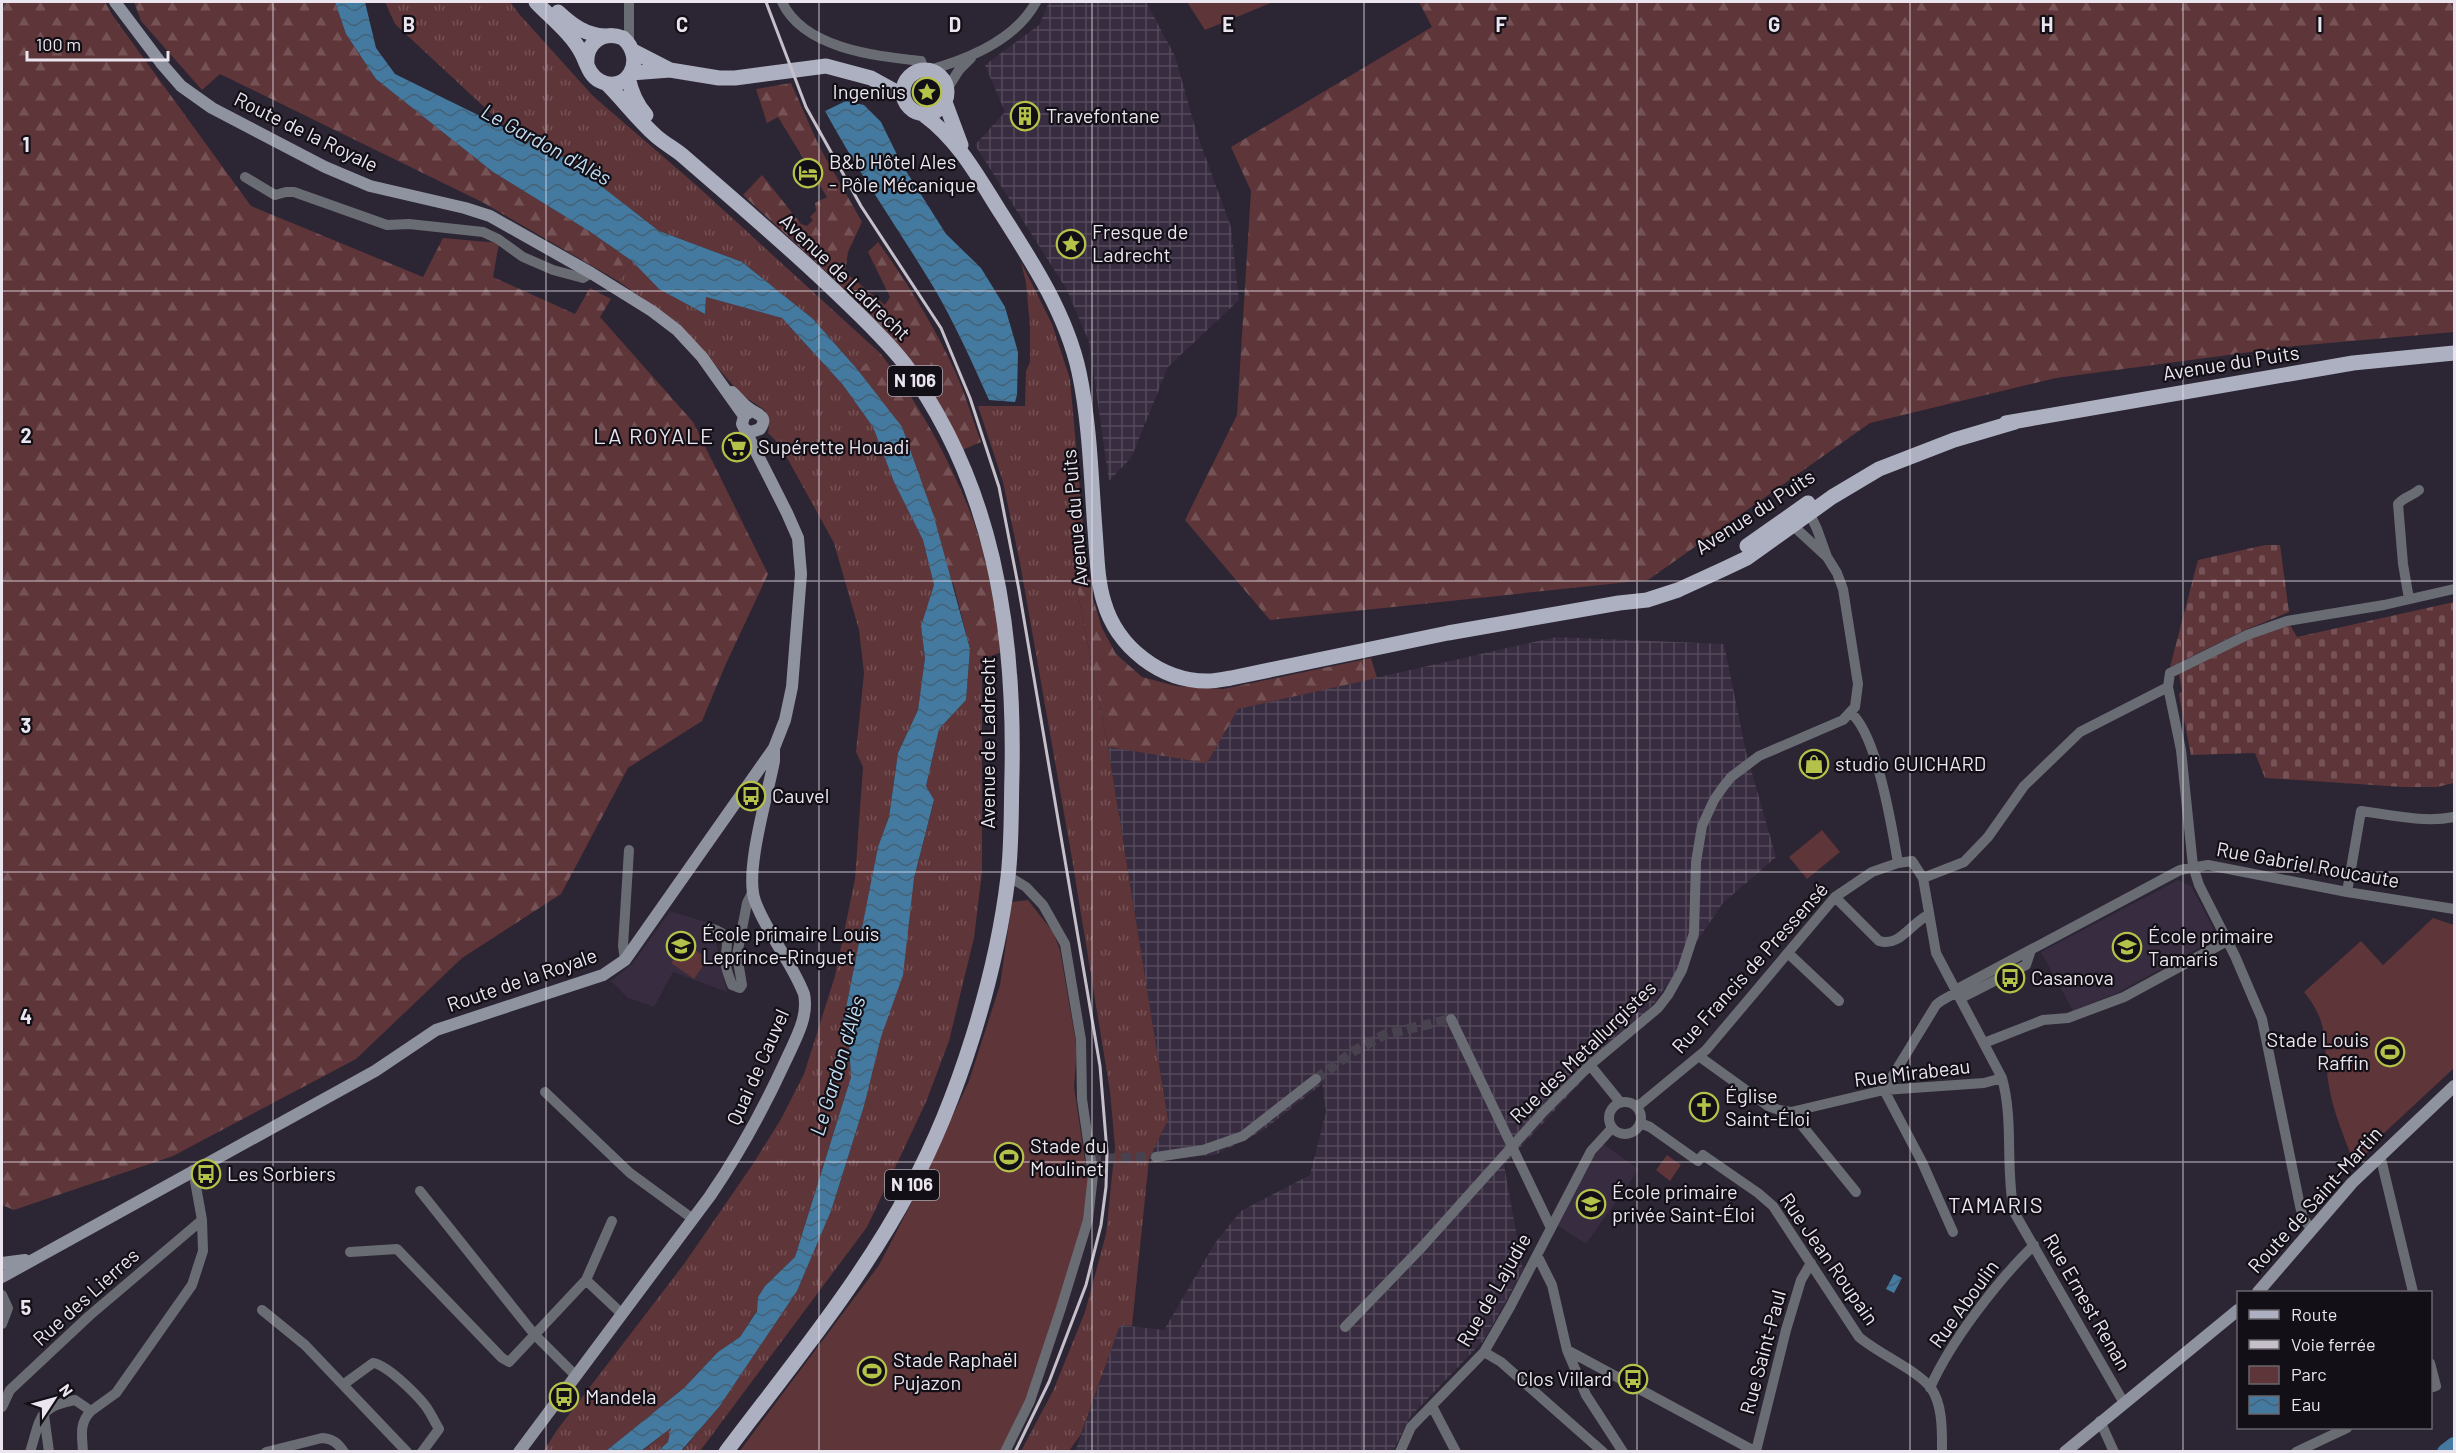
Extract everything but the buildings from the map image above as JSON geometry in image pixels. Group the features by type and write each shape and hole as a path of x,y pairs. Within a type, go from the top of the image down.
{"main road":[{"name":"Route de la Royale","path":"115,2 181,86 212,108 325,167 370,186 490,216 591,273 659,316 676,330 747,413"},
{"path":"536,2 582,52 594,77 607,84 618,82 629,75 670,70 719,78 752,77 826,66 858,73 896,77 922,71 943,79 946,95 936,112 924,115 910,109 902,95 858,73"},
{"path":"547,2 572,25 595,35 610,36 670,70"},
{"path":"587,65 588,50 598,39 610,36"},
{"path":"629,75 635,58 631,47"},
{"path":"902,95 906,81 922,71"},
{"name":"Avenue de Ladrecht","path":"629,75 632,91 640,109 680,153"},
{"name":"Avenue de Ladrecht","path":"607,84 638,120 680,153 829,285 871,326 903,362 915,380 963,467 994,560 1010,664 1012,731 1008,876"},
{"name":"Avenue du Puits","path":"946,95 964,153"},
{"name":"Avenue du Puits","path":"924,115 941,128 964,153 1040,275 1060,315 1081,382 1088,430 1098,564 1104,602 1114,628 1129,647 1167,674 1209,681 1448,633 1619,603 1703,572 1789,522 1857,471 1894,451 1953,432 2353,363 2454,353"},
{"path":"758,412 763,417 764,424 752,430 742,422 747,413 758,412"},
{"name":"Route de la Royale","path":"2,1277 375,1071 436,1030 603,975 625,960 774,748 792,687 801,574 798,538 788,513 758,457 752,430"},
{"name":"Quai de Cauvel","path":"519,1452 693,1219 753,1130 797,1034 806,1006 802,990 759,912 752,893 752,874 774,761 774,748"},
{"name":"N 106","path":"726,1452 823,1323 892,1221 912,1186 939,1126 972,1037 994,957 1008,876"},
{"name":"Route de Saint-Martin","path":"2260,1291 2380,1155 2454,1086"},
{"name":"Route de la Royale","path":"2,1263 35,1259"},
{"path":"2065,1452 2237,1311"}],"street":[{"path":"629,2 631,47"},
{"path":"782,2 791,17 800,25 837,45 885,58 921,61 922,71 978,51 1012,31 1036,2"},
{"path":"610,36 629,21"},
{"path":"946,95 959,70 978,51"},
{"path":"245,177 275,195 294,192 387,225 409,224 483,232 523,256 553,270 583,278 591,273"},
{"path":"2409,599 2403,564 2398,504 2402,498 2413,496 2419,490"},
{"path":"1807,509 1827,557 1837,573 1846,603 1858,684 1855,707 1851,713 1858,719 1868,740 1880,776 1898,863 1912,861 1923,878 1964,862 1988,837 2024,786 2080,732 2168,687"},
{"path":"1789,522 1827,557"},
{"path":"2312,1230 2303,1218 2300,1206 2262,1020 2199,885 2193,866 2181,750 2168,687 2170,673 2247,635 2288,621 2454,589"},
{"name":"Rue des Metallurgistes","path":"1345,1327 1590,1065 1658,1008 1674,986 1688,955 1696,922 1696,862 1702,826 1714,800 1731,777 1759,756 1843,720 1851,713"},
{"path":"2347,892 2361,811 2408,817 2442,819 2454,817"},
{"path":"625,960 623,946 629,850"},
{"name":"Rue Francis de Pressensé","path":"1636,1107 1700,1057 1835,897 1872,872 1898,863"},
{"name":"Rue Gabriel Roucaute","path":"1884,1090 1936,1005 1942,999 1957,993 1961,987 2176,872 2193,866 2208,865 2347,892 2454,909"},
{"path":"1005,1452 1030,1401 1061,1308 1088,1220 1093,1175 1082,1099 1081,1040 1065,944 1043,905 1026,886 1008,876"},
{"name":"Rue Ernest Renan","path":"1923,878 1936,953 2002,1078 2006,1101 2014,1212 2124,1403"},
{"path":"713,929 723,932 727,937 726,966 732,986 740,988 742,985 737,955 747,903 752,893"},
{"path":"1835,897 1880,941 1888,943 1898,940 1916,922 1928,915"},
{"path":"1984,1043 2043,1020 2068,1018 2124,997 2227,941"},
{"path":"1788,953 1839,1001"},
{"path":"1451,1019 1551,1228"},
{"path":"1700,1057 1768,1106 1791,1112 1856,1192"},
{"path":"1590,1065 1620,1102"},
{"name":"Rue Mirabeau","path":"1791,1112 1884,1090 1984,1083 2002,1078"},
{"path":"1156,1157 1203,1150 1243,1136 1316,1079"},
{"path":"1884,1090 1923,1162 1953,1232"},
{"path":"545,1092 630,1173 693,1219"},
{"path":"1626,1102 1636,1107 1640,1112 1640,1123 1630,1133 1620,1133 1612,1128 1609,1116 1615,1105 1626,1102"},
{"name":"Rue Jean Roupain","path":"1640,1123 1650,1127 1698,1161 1703,1155 1767,1200 1859,1337 1874,1350 1922,1379 1930,1388"},
{"path":"1551,1228 1591,1151 1612,1128"},
{"path":"2380,1155 2414,1291"},
{"path":"83,1452 81,1425 84,1417 116,1393 192,1285 203,1251 202,1220 193,1170"},
{"path":"420,1191 534,1334 576,1376"},
{"name":"Rue des Lierres","path":"2,1407 10,1390 88,1316 202,1220"},
{"path":"350,1252 397,1249 502,1358 509,1362 586,1280 612,1221"},
{"name":"Rue de Lajudie","path":"1400,1452 1411,1427 1484,1352 1551,1228"},
{"name":"Rue Aboulin","path":"1930,1388 1937,1372 1958,1339 2016,1263 2034,1245"},
{"path":"1537,1255 1552,1286 1567,1350 1586,1395 1623,1452"},
{"name":"Rue Saint-Paul","path":"1756,1451 1786,1330 1801,1280 1811,1263"},
{"path":"586,1280 622,1314"},
{"path":"2,1295 8,1308 2,1324"},
{"path":"262,1310 305,1345 407,1452"},
{"path":"1567,1350 1756,1451"},
{"path":"1484,1352 1501,1362 1603,1452"},
{"path":"344,1384 373,1363 379,1363 399,1380 424,1404 439,1428 422,1452"},
{"path":"2432,1371 2436,1386 2432,1387"},
{"path":"1930,1388 1940,1414 1942,1452"},
{"path":"30,1452 43,1412 59,1403 75,1400 91,1411"},
{"path":"1432,1406 1456,1452"},
{"path":"43,1412 49,1452"},
{"path":"2100,1421 2114,1452"},
{"path":"2296,1452 2345,1429"},
{"path":"266,1452 322,1438 339,1444 344,1452"}],"shaded area":[{"path":"1049,2 1146,2 1175,56 1197,134 1231,227 1239,300 1168,367 1131,458 1109,481 1089,342 1067,290 975,145 1005,112 985,65 1039,25"},
{"path":"1556,637 1724,644 1746,752 1776,857 1723,903 1655,1002 1504,1165 1523,1270 1484,1340 1411,1416 1393,1451 1075,1452 1120,1325 1164,1330 1215,1243 1241,1211 1310,1175 1326,1112 1322,1084 1262,1131 1215,1155 1149,1159 1168,1120 1108,747 1207,762 1238,709"},
{"name":"École primaire Tamaris","path":"2178,880 2191,886 2216,933 2215,939 2119,992 2073,1011 2041,952"},
{"name":"École primaire Louis Leprince-Ringuet","path":"670,911 712,924 727,992 673,972 654,1007 628,998 611,981 633,963"},
{"name":"École primaire privée Saint-Éloi","path":"1603,1144 1639,1169 1586,1244 1557,1225 1585,1168"}],"green space":[{"path":"2,2 105,2 251,206 423,277 443,238 499,243 493,277 575,314 590,288 611,299 600,317 693,422 768,574 702,721 628,768 561,894 462,958 356,1059 173,1156 14,1210 2,1205"},
{"path":"134,2 335,2 346,34 376,79 493,172 589,231 632,261 618,281 484,203 220,74 202,90 141,21"},
{"path":"385,2 510,2 593,96 695,184 881,354 857,369 813,319 742,262 659,231 565,158 510,131 395,24"},
{"path":"1187,2 1273,2 1205,30"},
{"path":"1419,2 2454,2 2454,332 2295,346 2056,378 1870,423 1648,580 1270,620 1185,520 1237,415 1251,191 1231,147 1432,27"},
{"path":"791,83 819,146 862,222 848,252 845,272 885,305 890,297 868,252 878,242 919,304 946,352 962,387 981,442 960,451 888,333 836,281 743,195 762,175 801,224 807,226 813,220 810,217 816,211 815,203 827,197 778,117 767,123 756,89"},
{"path":"632,261 659,289 705,314 706,297 782,318 843,385 873,427 894,482 923,540 934,585 921,626 925,658 918,710 898,753 889,817 878,847 844,1018 849,1042 851,1077 795,1257 765,1286 758,1297 757,1310 740,1337 718,1352 684,1388 606,1451 543,1452 557,1430 684,1264 781,1119 804,1074 835,976 855,879 863,767 856,752 864,673 859,630 834,543 780,445 768,433 769,424 766,412 740,393 678,323 618,281"},
{"path":"1021,262 1052,324 1070,379 1087,570 1074,573 1108,747 1168,1120 1149,1159 1132,1326 1120,1325 1081,1434 1069,1451 1021,1451 1053,1391 1085,1312 1106,1234 1115,1147 1110,1091 1020,563 1003,482 978,406 1025,406 1026,371 1030,362 1030,326 1026,283"},
{"path":"881,354 907,390 930,428 969,509 985,561 1002,652 982,659 970,649 954,586 857,369"},
{"path":"2265,545 2280,545 2289,612 2243,631 2170,667 2198,560"},
{"path":"1087,570 1102,628 1116,654 1142,677 1176,686 1223,689 1371,658 1377,678 1238,709 1207,763 1108,747 1074,573"},
{"path":"2454,602 2454,783 2437,787 2403,787 2265,778 2255,753 2191,755 2179,695 2182,691 2179,674 2251,638 2290,625 2297,637"},
{"path":"970,649 982,659 982,872 974,938 949,1041 926,1102 867,1227 700,1451 681,1452 719,1407 797,1291 831,1211 864,1106 914,878 934,801 926,786 939,729 966,700"},
{"path":"1822,830 1840,852 1807,879 1789,857"},
{"name":"Stade du Moulinet","path":"1028,900 1053,932 1060,950 1077,1049 1074,1087 1089,1187 1081,1237 1027,1396 1000,1452 739,1452 879,1265 913,1200 969,1081 1000,985 1012,902"},
{"name":"Stade Louis Raffin","path":"2433,918 2454,925 2454,1068 2382,1135 2355,1167 2331,1096 2322,1026 2313,1004 2304,992 2361,941 2383,965"},
{"path":"685,943 708,959 694,979 671,963"},
{"path":"1667,1155 1681,1165 1670,1181 1656,1170"},
{"path":"672,1427 668,1442 658,1451 641,1452"}],"water":[{"path":"335,2 365,2 376,48 395,74 565,158 659,231 742,262 813,319 857,369 902,427 934,517 970,649 966,700 939,729 926,786 934,800 914,878 903,975 881,1037 864,1106 831,1211 797,1291 719,1407 681,1451 658,1451 668,1442 671,1428 641,1451 606,1451 684,1388 718,1352 740,1337 757,1311 758,1297 765,1286 795,1257 851,1077 849,1042 844,1018 878,847 889,817 898,753 918,710 925,658 921,626 934,585 923,540 894,482 873,427 843,385 782,318 706,297 705,314 659,289 632,261 589,231 493,172 376,79 346,34"},
{"path":"846,101 864,105 881,122 901,163 946,234 981,268 1005,307 1018,352 1015,402 989,400 934,288 825,111"},
{"path":"1894,1274 1902,1278 1894,1293 1886,1289"}],"waterway":[{"path":"2445,1452 2454,1445"}],"tunnel":[{"path":"1316,1079 1354,1051 1386,1034 1451,1019"},
{"path":"1091,1159 1156,1157"}],"railway":[{"path":"766,2 806,107 861,206 941,328 970,398 999,487 1019,590 1100,1066 1107,1152 1106,1187 1101,1225 1086,1285 1049,1382 1015,1452"}],"place":[{"name":"Ingenius","path":"927,92"},
{"name":"Travefontane","path":"1025,116"},
{"name":"B&b Hôtel Ales - Pôle Mécanique","path":"808,173"},
{"name":"Fresque de Ladrecht","path":"1071,244"},
{"name":"Supérette Houadi","path":"737,447"},
{"name":"studio GUICHARD","path":"1814,764"},
{"name":"Cauvel","path":"751,796"},
{"name":"École primaire Louis Leprince-Ringuet","path":"681,946"},
{"name":"École primaire Tamaris","path":"2127,947"},
{"name":"Casanova","path":"2010,978"},
{"name":"Stade Louis Raffin","path":"2390,1052"},
{"name":"Église Saint-Éloi","path":"1704,1107"},
{"name":"Stade du Moulinet","path":"1009,1157"},
{"name":"Les Sorbiers","path":"206,1174"},
{"name":"École primaire privée Saint-Éloi","path":"1591,1204"},
{"name":"Stade Raphaël Pujazon","path":"872,1371"},
{"name":"Clos Villard","path":"1633,1379"},
{"name":"Mandela","path":"564,1397"}],"district":[{"name":"LA ROYALE","path":"654,436"},
{"name":"TAMARIS","path":"1996,1205"}],"water label":[{"name":"Le Gardon d'Alès","path":"546,145"},
{"name":"Le Gardon d'Alès","path":"838,1066"}]}
